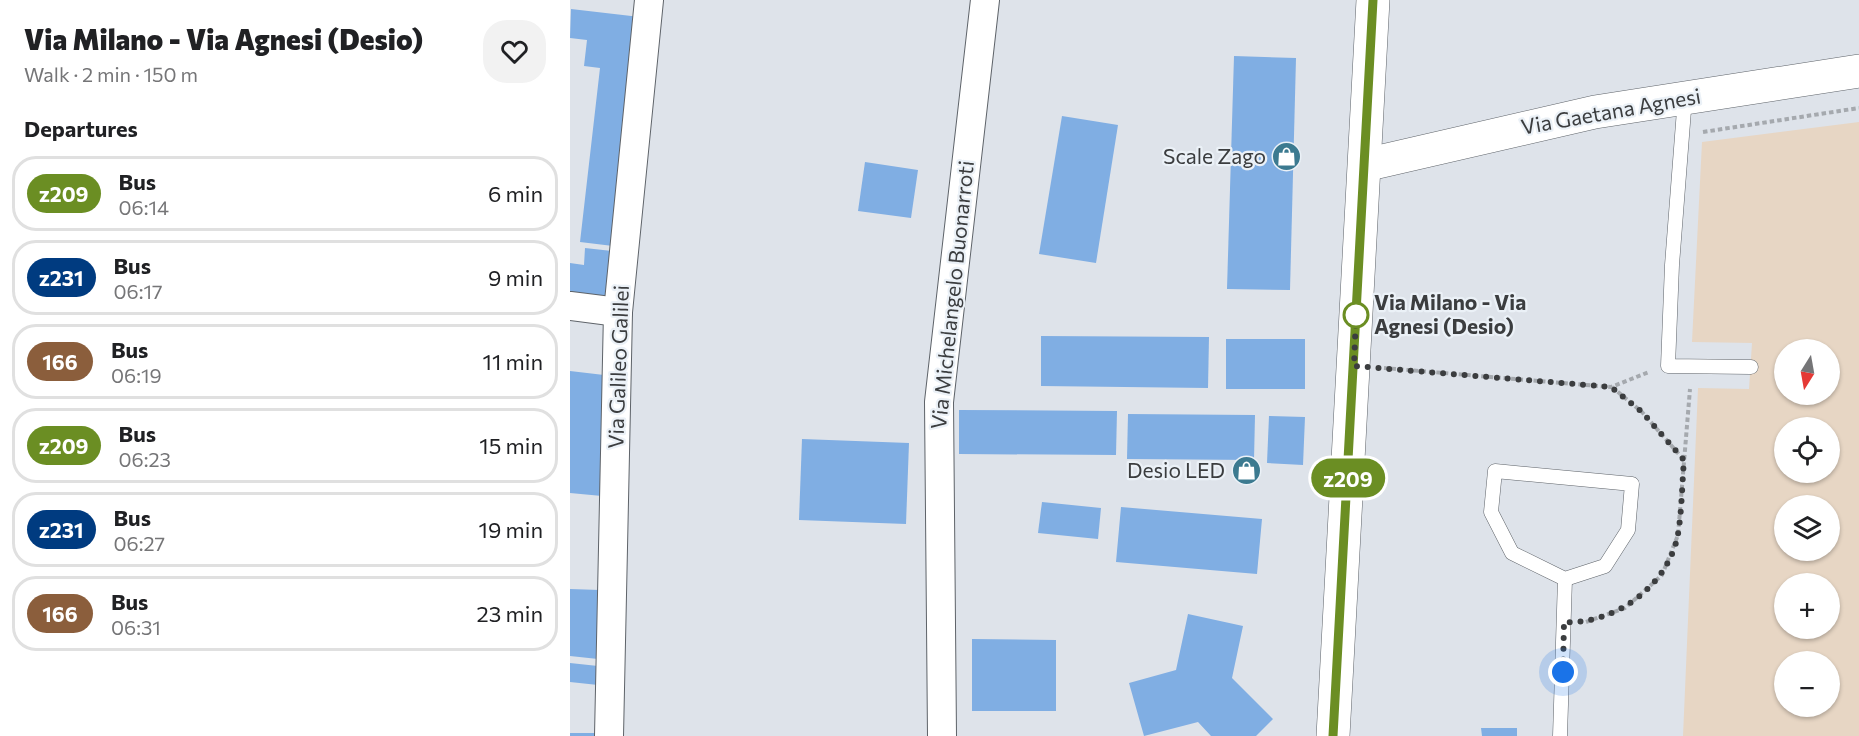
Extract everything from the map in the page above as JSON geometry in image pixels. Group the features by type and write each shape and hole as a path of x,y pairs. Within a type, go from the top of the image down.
{"main road":[{"path":"1334,736 1373,0"},
{"name":"Via Gaetana Agnesi","path":"1365,165 1576,116 1859,71"}],"street":[{"name":"Via Galileo Galilei","path":"609,736 618,312 649,0"},
{"name":"Via Michelangelo Buonarroti","path":"942,736 939,402 985,0"},
{"path":"570,306 618,312"}],"lane":[{"path":"1685,97 1668,366 1751,367"},
{"path":"1495,471 1632,484 1628,530 1605,566 1565,579 1512,553 1491,512 1495,471"},
{"path":"1560,736 1565,579"}],"path":[{"path":"1682,135 1859,108"},
{"path":"1354,366 1611,387 1668,366"},
{"path":"1564,622 1583,623 1624,608 1662,575 1678,536 1691,367"},
{"path":"1611,387 1642,412 1684,460"}],"shaded area":[{"path":"1859,122 1859,736 1683,736 1698,388 1749,389 1752,343 1692,342 1702,142"}],"building":[{"path":"571,9 640,17 613,246 580,242 600,68 584,66 587,40 570,38"},
{"path":"1234,56 1296,58 1290,290 1227,289"},
{"path":"1062,116 1118,125 1096,263 1039,254"},
{"path":"865,162 918,170 911,218 858,211"},
{"path":"585,248 612,251 607,301 570,295 570,263 584,265"},
{"path":"1041,336 1209,337 1208,388 1041,386"},
{"path":"1226,339 1305,339 1305,389 1226,389"},
{"path":"570,371 604,375 602,496 570,493"},
{"path":"959,410 1117,411 1116,455 959,454"},
{"path":"1128,414 1255,415 1254,460 1127,459"},
{"path":"1269,416 1305,417 1303,465 1267,463"},
{"path":"802,439 909,443 906,524 799,520"},
{"path":"1042,502 1101,508 1098,539 1038,533"},
{"path":"1121,507 1262,519 1257,574 1116,562"},
{"path":"570,589 600,590 598,659 570,656"},
{"path":"1188,614 1243,626 1232,678 1273,719 1256,736 1211,736 1198,722 1144,736 1129,683 1176,670"},
{"path":"972,639 1056,640 1056,711 972,711"},
{"path":"570,663 598,666 598,685 570,682"},
{"path":"1481,728 1517,728 1517,736 1482,736"},
{"path":"570,733 598,733 598,736 570,736"}],"bus line":[{"name":"z209","path":"1333,736 1373,0"}],"place":[{"name":"Scale Zago","path":"1287,157"},
{"name":"Via Milano - Via Agnesi (Desio)","path":"1356,315"},
{"name":"Desio LED","path":"1246,471"}],"route":[{"path":"1356,315 1356,313 1354,366 1611,387 1642,412 1684,460 1678,536 1662,575 1624,608 1583,623 1564,622 1563,672"}]}
